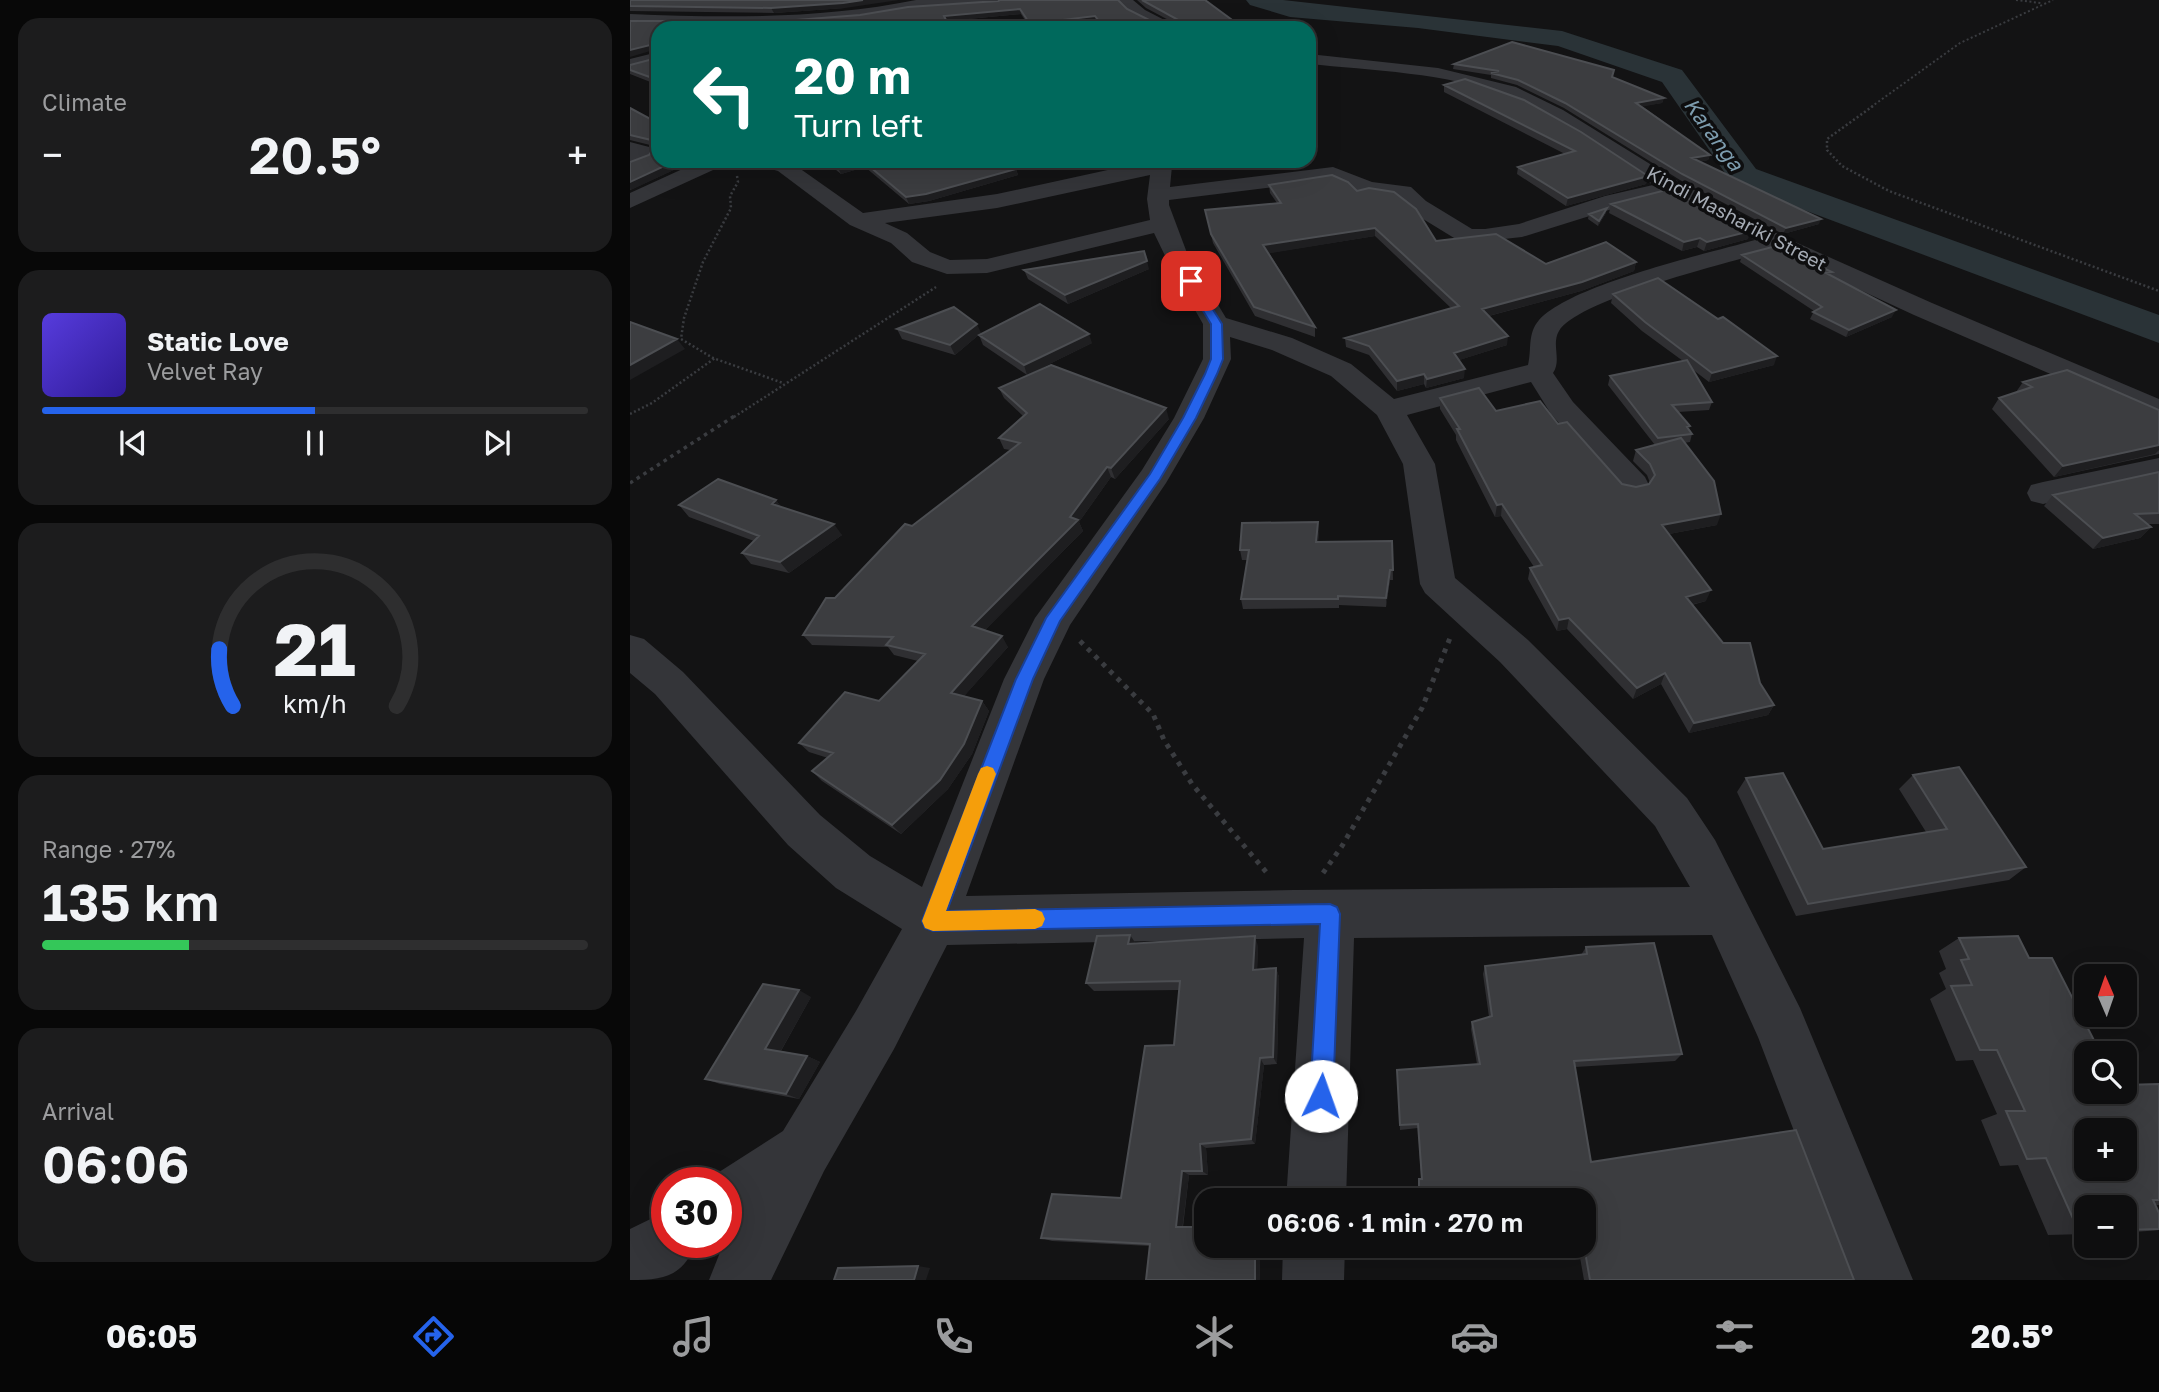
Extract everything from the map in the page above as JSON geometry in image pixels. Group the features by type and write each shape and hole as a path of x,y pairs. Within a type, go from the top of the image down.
{"street":[{"path":"761,21 849,15 938,0"},
{"path":"910,6 999,0"},
{"path":"1124,0 1140,13 1157,21"},
{"path":"846,21 849,15"},
{"path":"630,19 665,21"},
{"path":"630,64 651,59"},
{"name":"Kindi Mashariki Street","path":"1316,60 1437,73 1510,91 1556,114 1671,187 1776,242 1923,309 2159,410"},
{"path":"630,148 646,152 630,163"},
{"path":"630,201 719,168"},
{"path":"791,168 858,220 900,238 921,257 935,264 965,269 1011,261 1160,187"},
{"path":"858,220 997,201 1333,173 1368,188 1403,192 1418,206 1466,236 1475,236 1522,229 1617,200 1671,187"},
{"path":"740,1280 752,1250 804,1151 875,1030 933,921 1024,679 1054,618 1155,476 1189,418 1217,359 1216,324 1191,281 1160,187"},
{"path":"1388,410 1538,371 1544,367 1544,333 1550,322 1586,301 1776,242"},
{"path":"1216,324 1282,344 1341,369 1388,410 1419,464 1438,584 1514,651 1671,811 1699,855 1781,1027 1882,1280"},
{"path":"1538,371 1562,408 1633,485"},
{"path":"2043,493 2159,468"},
{"path":"630,650 669,683 804,830 853,872 933,921 1305,914 1725,911"},
{"path":"1305,914 1316,1188"},
{"path":"742,1192 804,1151"},
{"path":"630,1265 651,1251"},
{"path":"1312,1280 1313,1258"}],"path":[{"path":"2016,0 2042,4"},
{"path":"2053,0 1960,43 1826,139 1826,150 1842,166 1889,191 2159,291"},
{"path":"729,168 738,182 730,196 731,208 703,262 681,333 685,344 783,383"},
{"path":"630,483 965,269"},
{"path":"630,414 653,403 715,358"},
{"path":"1054,618 1068,627 1153,715 1164,740 1192,784 1305,914 1422,708 1448,644 1451,627 1444,592"}],"building":[{"path":"630,0 863,0 771,8 630,6"},
{"path":"1118,0 1127,9 1151,21 1099,21 1095,16 1028,21 1020,9 944,16 946,21 783,21 860,15 908,7 998,1"},
{"path":"1142,0 1205,0 1234,21 1180,21"},
{"path":"630,21 651,21 651,45 630,50"},
{"path":"1512,42 1614,70 1612,77 1664,98 1636,103 1710,155 1692,158 1821,219 1786,228 1682,174 1565,103 1518,80 1491,73 1499,71 1454,64"},
{"path":"651,60 651,78 630,70 630,65"},
{"path":"1465,79 1524,100 1581,132 1648,176 1568,198 1518,167 1575,151 1444,85"},
{"path":"630,108 651,119 651,140 630,135"},
{"path":"651,152 651,168 660,168 630,182 630,162"},
{"path":"871,168 1016,169 926,194 906,197"},
{"path":"1332,175 1348,182 1357,191 1369,188 1394,192 1416,209 1436,241 1496,234 1546,264 1606,242 1636,262 1582,282 1482,309 1508,336 1454,353 1465,369 1427,379 1424,374 1397,381 1369,346 1345,338 1459,306 1375,228 1263,245 1315,327 1254,307 1211,234 1205,210 1281,203 1269,185"},
{"path":"1670,189 1751,231 1707,242 1700,238 1684,242 1611,204"},
{"path":"1607,208 1599,221 1589,214"},
{"path":"1776,246 1832,272 1826,273 1896,310 1849,330 1813,312 1822,307 1742,255"},
{"path":"1144,251 1147,261 1065,295 1024,270"},
{"path":"1658,278 1718,319 1723,317 1777,356 1712,373 1613,294"},
{"path":"1040,304 1089,334 1024,365 979,335"},
{"path":"954,307 977,324 950,345 897,329"},
{"path":"630,322 677,339 630,365"},
{"path":"1687,360 1712,402 1672,405 1690,426 1687,427 1692,434 1658,438 1610,376"},
{"path":"1051,365 1166,408 1111,468 1107,467 1070,517 1078,520 972,626 1002,636 951,693 982,701 964,744 940,780 892,825 812,771 833,753 799,743 845,692 879,701 925,654 886,645 893,637 803,635 826,598 835,598 905,524 912,526 1020,443 999,438 1027,413 999,388"},
{"path":"2067,370 2159,410 2159,445 2063,466 1999,398 2032,387 2023,382"},
{"path":"1479,388 1496,411 1540,401 1558,424 1567,422 1622,484 1636,487 1649,484 1655,475 1650,464 1636,450 1681,438 1714,481 1721,514 1662,525 1711,590 1686,597 1723,643 1750,643 1760,683 1774,705 1694,723 1665,673 1637,688 1569,618 1559,620 1530,568 1542,565 1502,504 1497,505 1457,429 1460,429 1440,398"},
{"path":"2159,472 2159,513 2135,514 2151,527 2103,538 2053,495"},
{"path":"718,479 776,500 772,504 834,524 780,562 742,553 759,536 679,505"},
{"path":"1318,522 1316,542 1392,541 1393,570 1390,570 1386,598 1338,596 1338,599 1241,599 1249,550 1240,550 1242,523"},
{"path":"1959,767 2026,867 1808,904 1746,778 1783,773 1823,849 1947,829 1913,775"},
{"path":"1130,935 1128,944 1255,936 1253,970 1276,968 1273,1057 1260,1058 1251,1139 1200,1144 1202,1171 1182,1171 1176,1227 1194,1227 1194,1258 1255,1258 1255,1280 1146,1280 1150,1244 1041,1238 1052,1194 1121,1198 1145,1046 1174,1045 1180,981 1086,983 1097,936"},
{"path":"2018,936 2029,958 2052,958 2074,1001 2074,1027 2087,1027 2094,1041 2074,1041 2074,1104 2137,1104 2137,1085 2159,1084 2159,1200 2153,1200 2159,1213 2159,1229 2137,1230 2137,1195 2074,1195 2074,1221 2046,1158 2027,1159 2006,1111 2025,1111 1997,1050 1980,1050 1951,986 1972,985 1961,960 1969,959 1959,938"},
{"path":"1654,943 1682,1054 1574,1061 1591,1162 1796,1130 1854,1280 1590,1280 1586,1258 1596,1258 1596,1188 1419,1188 1419,1179 1422,1179 1418,1124 1400,1125 1397,1070 1480,1064 1472,1022 1492,1016 1485,966 1587,954 1586,947"},
{"path":"763,984 799,990 765,1049 807,1056 786,1094 705,1079"},
{"path":"918,1266 914,1280 834,1280 838,1268"}],"waterway":[{"name":"Karanga","path":"1258,0 1290,10 1418,21 1562,39 1672,76 1744,176 2159,330"}],"slow traffic":[{"path":"987,774 933,921 1035,919"}],"route":[{"path":"1191,281 1216,324 1217,359 1211,374 1155,476 1054,618 1024,679 933,921 1330,914 1321,1096"}]}
